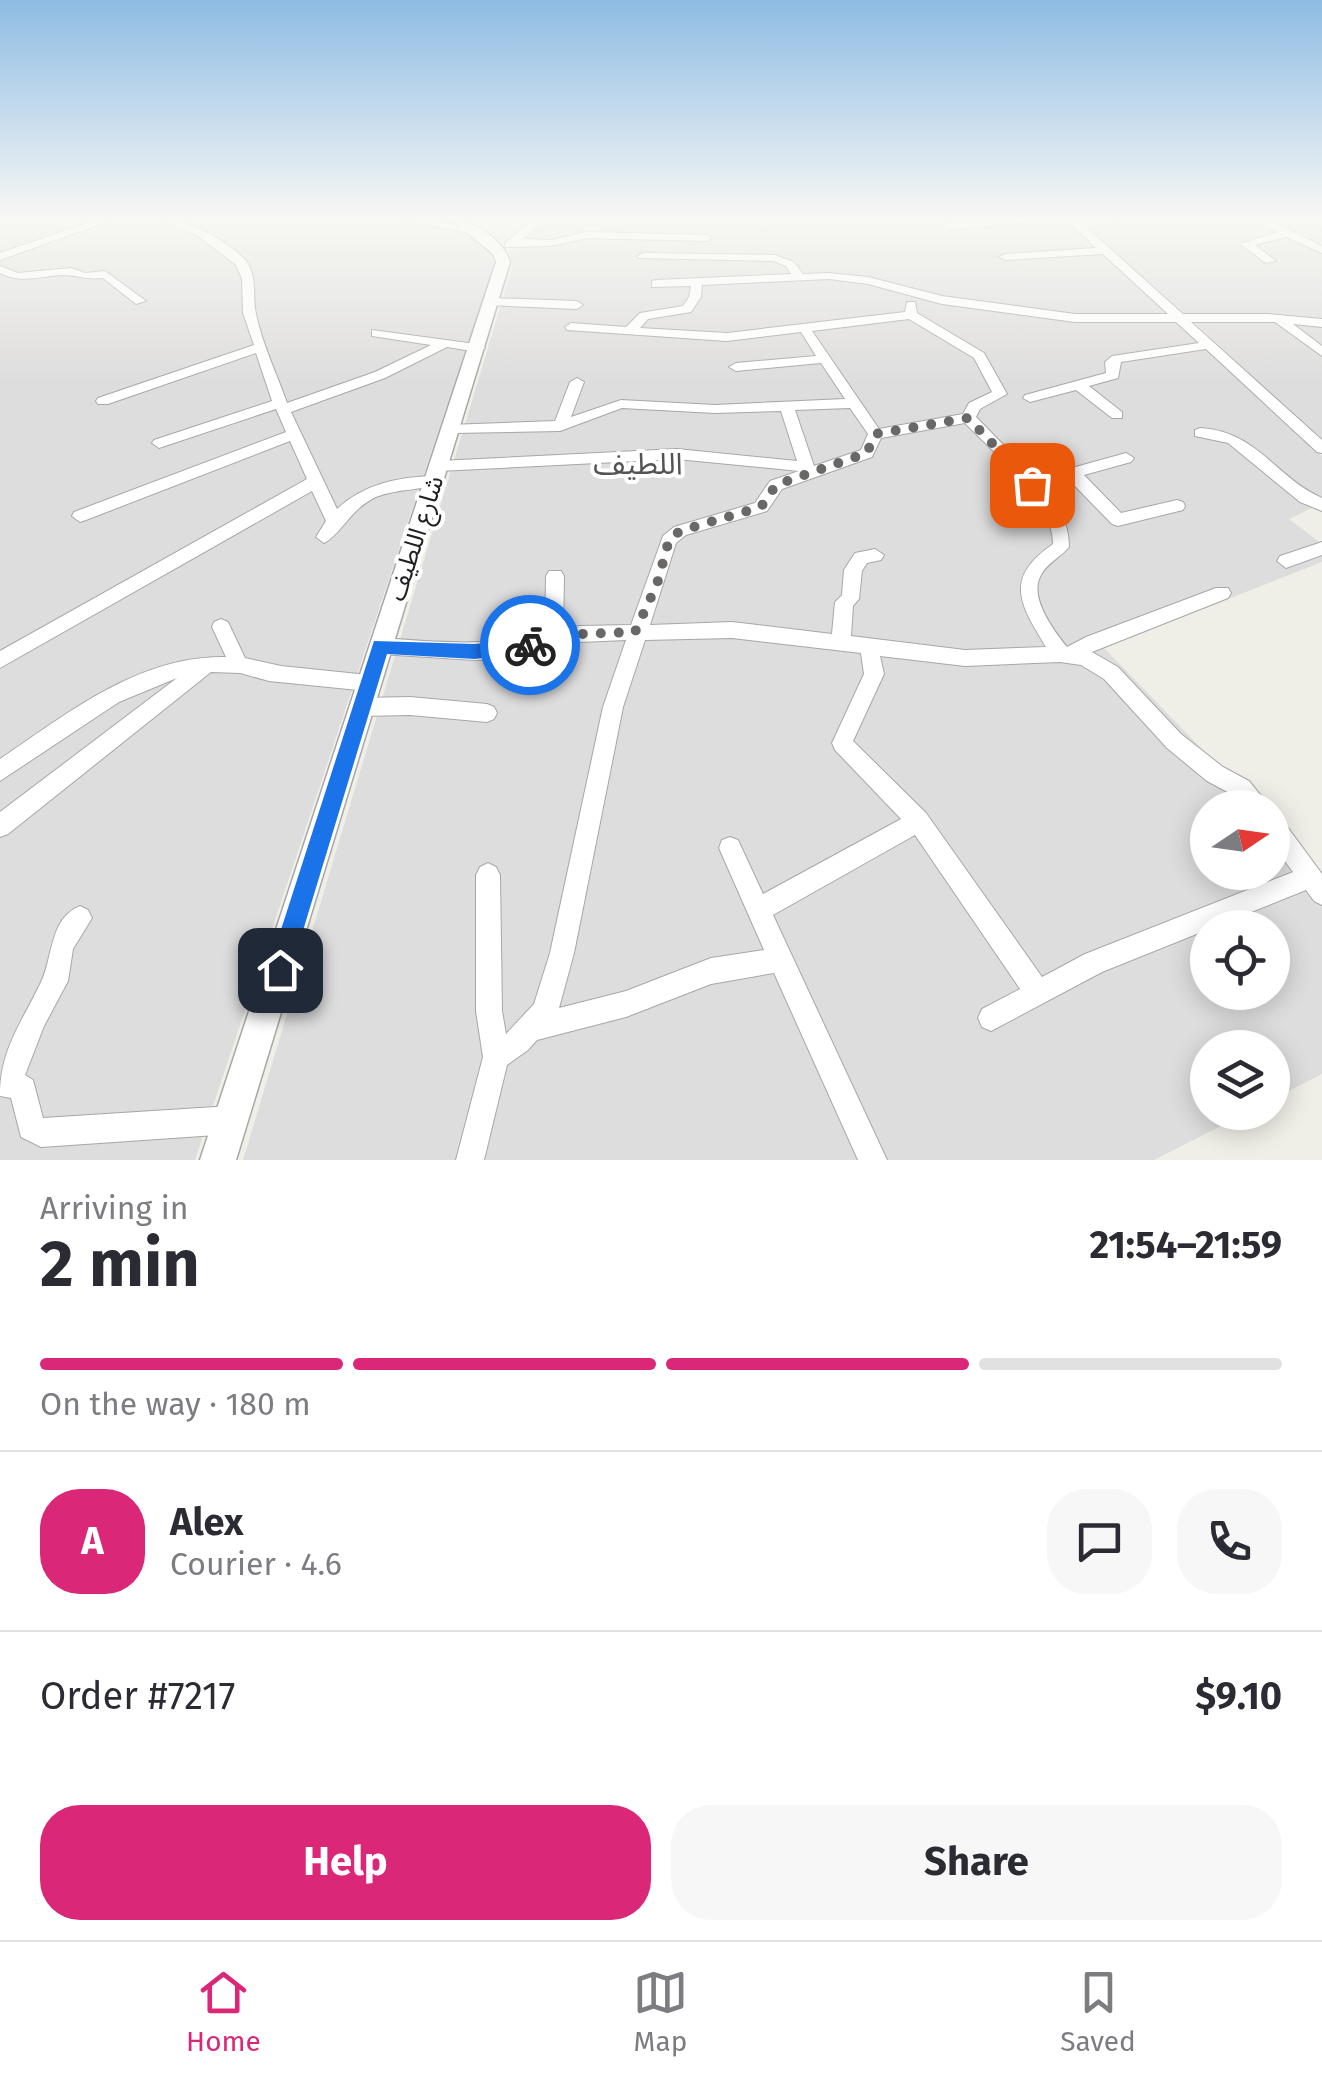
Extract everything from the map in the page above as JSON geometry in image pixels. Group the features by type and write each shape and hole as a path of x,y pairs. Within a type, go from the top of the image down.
{"street":[{"path":"12,274 16,276"},
{"path":"0,283 16,276 42,274"},
{"path":"78,274 103,274"},
{"path":"104,274 140,301"},
{"path":"246,274 250,313 281,407 334,521"},
{"name":"شارع اللطيف","path":"218,1160 499,274"},
{"path":"1132,274 1322,448"},
{"path":"656,284 850,277 910,291 1075,318 1278,318 1322,322"},
{"path":"630,330 644,316 687,309 698,282"},
{"path":"582,287 570,328 727,337 912,315 979,356 990,370 1000,394 974,406 968,418"},
{"path":"910,291 912,315"},
{"path":"490,302 577,306"},
{"path":"1278,318 1322,352"},
{"path":"805,329 875,434"},
{"path":"377,333 478,348"},
{"path":"159,442 380,376 443,344"},
{"path":"1030,398 1113,376 1112,362 1117,359 1208,344"},
{"path":"103,401 261,347"},
{"path":"736,368 826,358"},
{"path":"560,426 577,382"},
{"path":"1080,385 1117,415"},
{"path":"453,428 560,426 620,404 787,408 855,403"},
{"path":"787,408 808,470"},
{"path":"875,434 968,418"},
{"path":"968,418 1032,485 1061,523 1065,536 1061,547 1040,558 1028,577 1027,592 1064,654"},
{"path":"1200,433 1215,431 1230,436 1284,484 1322,505"},
{"path":"80,516 294,434"},
{"path":"496,1057 545,1011 562,954 597,775 635,632 657,584 669,540 680,531 761,507 776,485 808,470 867,453 875,434"},
{"path":"324,537 334,521 382,485 436,474 677,454 808,470"},
{"path":"1032,485 1126,458"},
{"path":"1072,473 1118,520 1177,506"},
{"path":"0,660 315,482"},
{"path":"1286,561 1322,548"},
{"path":"841,644 844,602 850,599 853,570 861,558 875,555"},
{"path":"554,640 555,576"},
{"path":"1064,654 1222,593"},
{"path":"221,627 240,665"},
{"path":"380,646 475,652 580,634 732,630 965,658 1064,654 1085,657 1111,673 1174,741 1215,774 1243,790"},
{"path":"869,648 874,674 842,743 918,821 1038,992"},
{"path":"0,771 110,698 152,676 207,666 240,665 410,706 487,713"},
{"path":"0,826 207,666"},
{"path":"758,910 918,821"},
{"path":"730,848 874,1160"},
{"path":"991,1018 1094,963 1316,885 1290,850"},
{"path":"470,1160 496,1057 489,1010 488,874"},
{"path":"80,918 62,945 54,981 4,1081 23,1090 31,1127 41,1133 231,1120"},
{"path":"529,1029 626,1004 711,971 781,959"}],"shaded area":[{"path":"0,274 491,274 195,1160 0,1160"},
{"path":"510,274 1124,274 1322,456 1322,503 1289,519 1322,544 1322,562 1104,648 1241,790 1190,790 1190,890 1290,890 1290,855 1322,898 1322,1074 1290,1090 1290,1030 1190,1030 1190,1130 1213,1130 1154,1160 243,1160"},
{"path":"1140,274 1322,274 1322,439"}],"way so far":[{"path":"530,645 580,634 635,632 657,584 669,540 680,531 761,507 776,485 855,460 867,453 875,434 968,418 1032,485"}],"district":[{"name":"اللطيف","path":"638,464"}],"route":[{"path":"280,970 380,646 475,652 530,645"}]}
